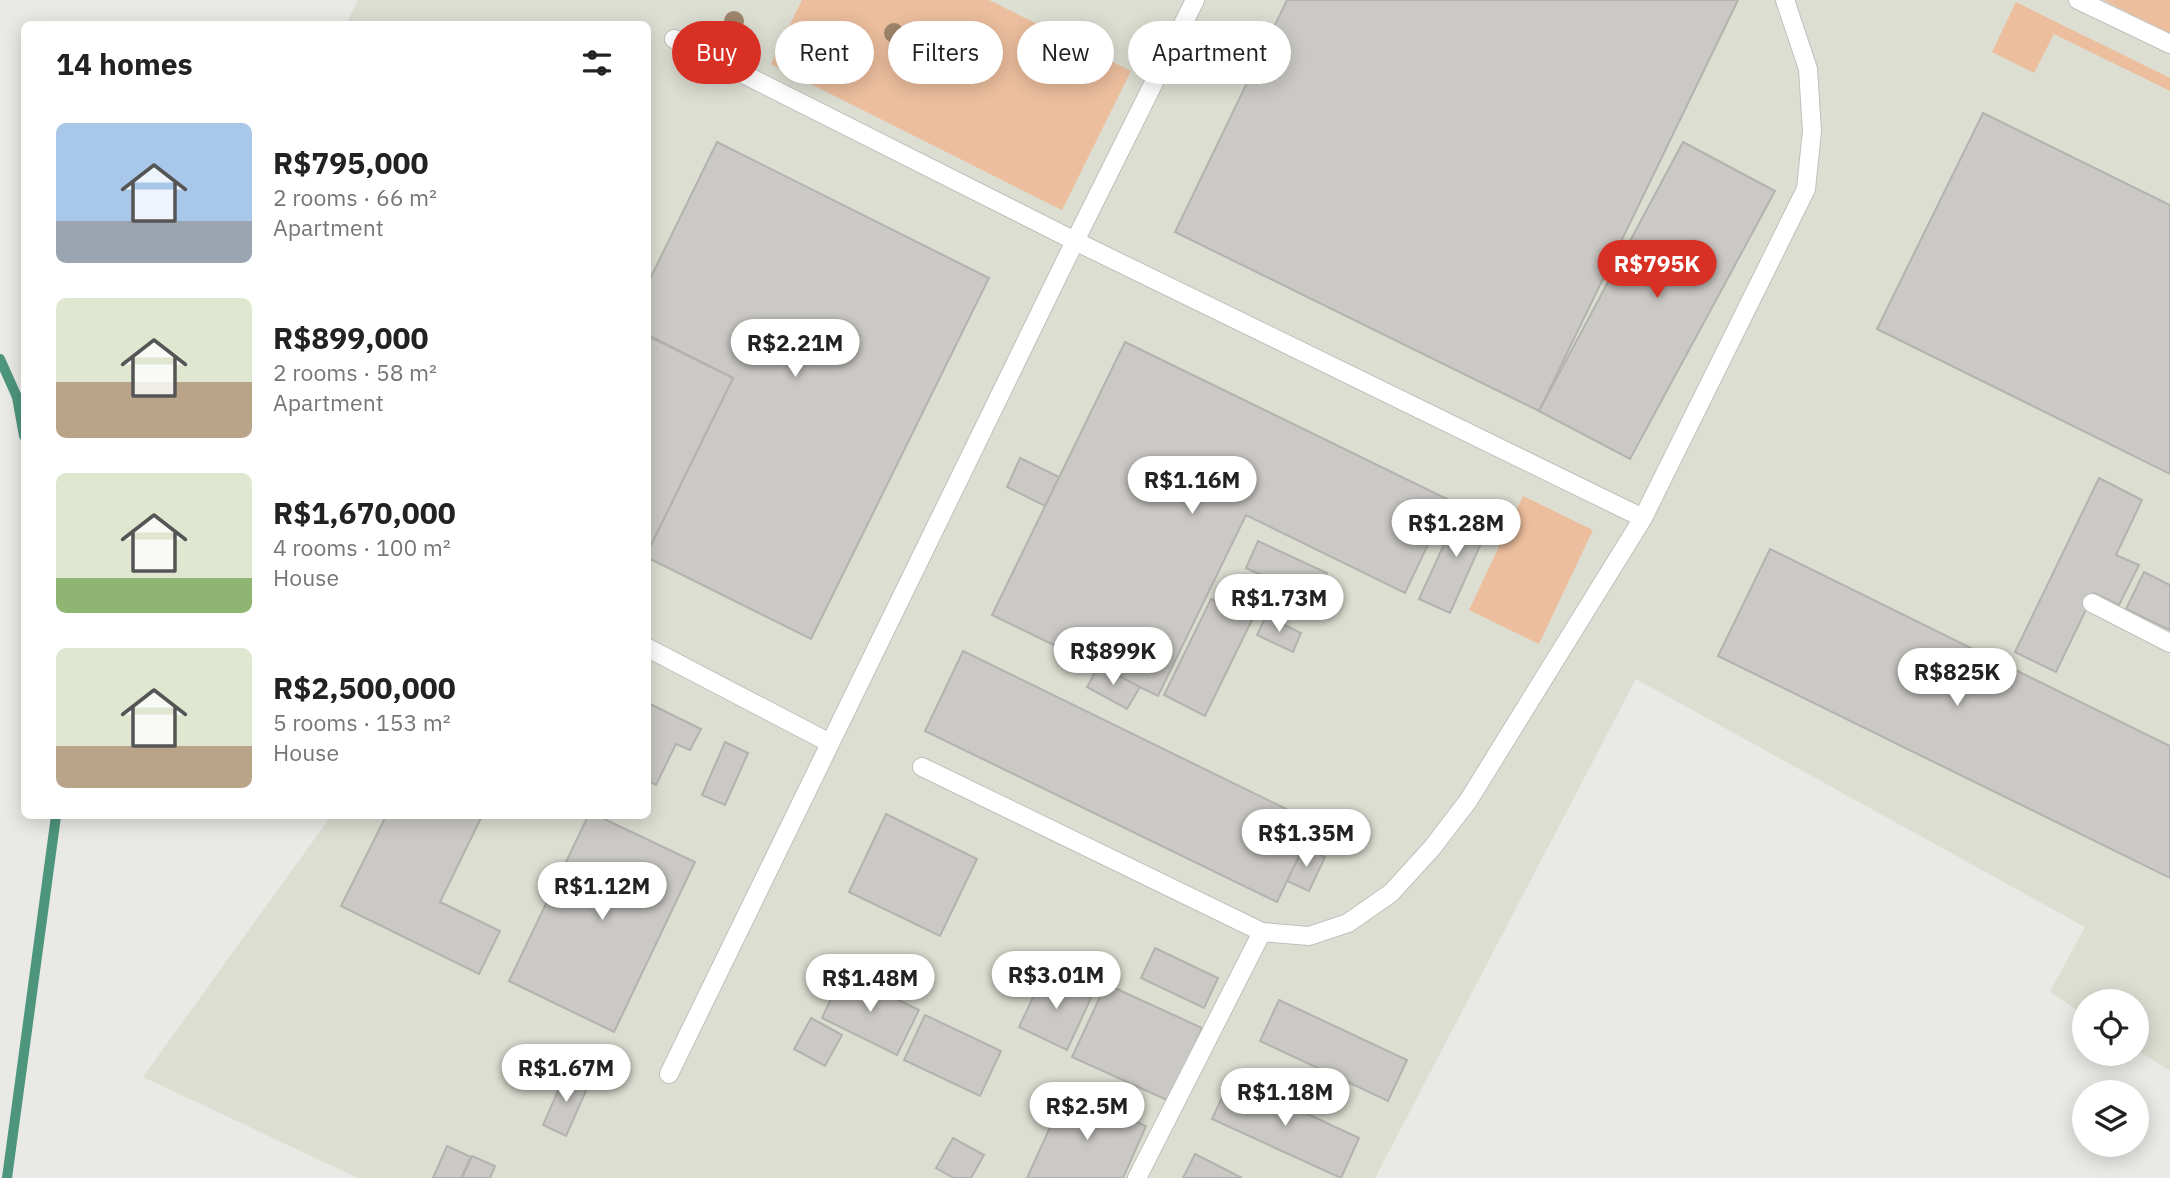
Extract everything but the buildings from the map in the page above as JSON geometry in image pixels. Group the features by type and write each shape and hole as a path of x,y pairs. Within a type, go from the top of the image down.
{"lane":[{"path":"669,1073 1074,241 1195,0"},
{"path":"922,767 1262,932 1309,936 1348,923 1391,893 1424,857 1468,801 1643,518 1806,190 1812,131 1808,69 1785,0"},
{"path":"2078,0 2170,44"},
{"path":"761,83 1074,241 1643,518"},
{"path":"2092,603 2170,643"},
{"path":"651,650 830,743"},
{"path":"1137,1178 1262,932"}],"shaded area":[{"path":"358,0 2170,0 2170,1071 2149,1058 2149,989 2072,989 2072,1007 2050,992 2085,927 1636,679 1375,1178 358,1178 143,1077 329,819 651,819 651,21 348,21"},
{"path":"802,0 989,0 1031,21 1017,21 1017,84 1114,84 1114,62 1128,70 1128,77 1062,210 811,84 874,84 874,21 792,21"},
{"path":"2103,0 2170,0 2170,34"},
{"path":"2016,2 2170,78 2170,91 2054,34 2034,73 1992,52"},
{"path":"1523,496 1593,530 1539,644 1469,610"}],"waterway":[{"path":"0,359 17,397 21,419"},
{"path":"7,1178 56,819"}]}
